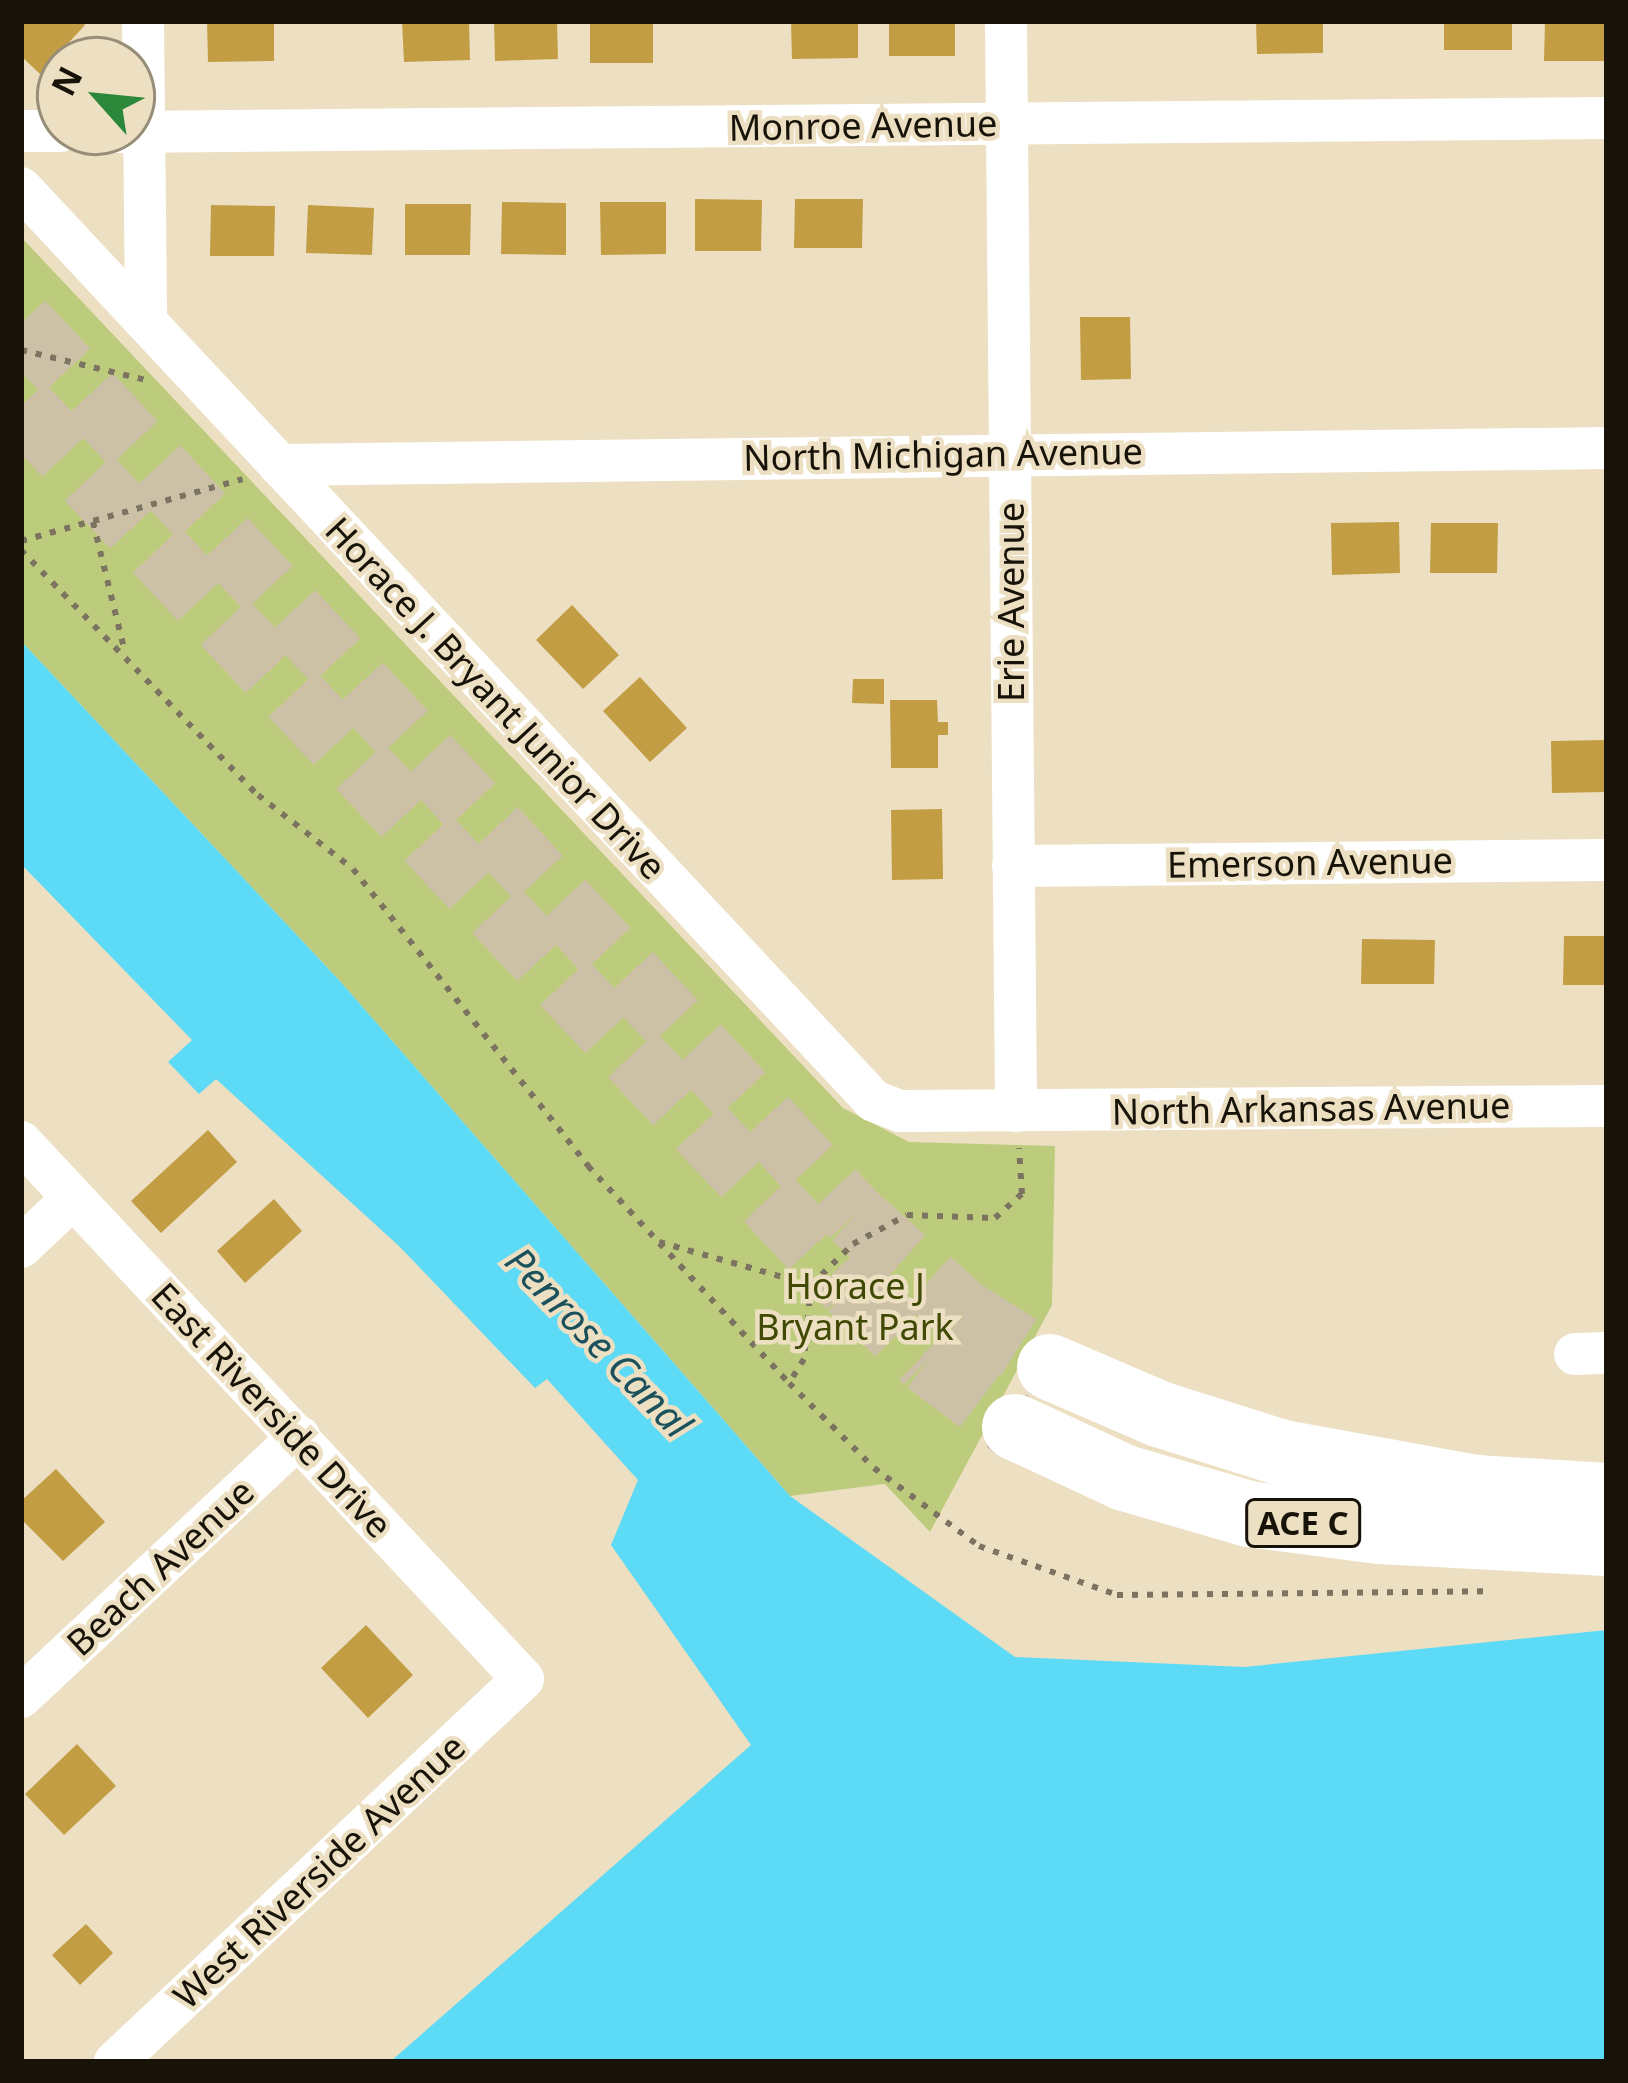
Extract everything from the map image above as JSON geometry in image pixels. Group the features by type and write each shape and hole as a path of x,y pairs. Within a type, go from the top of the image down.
{"highway":[{"name":"ACE C","path":"1050,1367 1159,1414 1283,1453 1476,1488 1607,1496"},
{"name":"ACE C","path":"1015,1426 1125,1478 1249,1514 1400,1533 1607,1544"}],"street":[{"name":"Erie Avenue","path":"1006,21 1016,1111"},
{"name":"Monroe Avenue","path":"156,132 1607,118"},
{"path":"133,156 146,322"},
{"name":"Horace J. Bryant Junior Drive","path":"21,188 874,1101 900,1111 1016,1111"},
{"name":"North Michigan Avenue","path":"279,465 1607,448"},
{"name":"Emerson Avenue","path":"1013,866 1607,860"},
{"name":"North Arkansas Avenue","path":"1016,1111 1607,1106"},
{"name":"East Riverside Drive","path":"21,1142 523,1679"},
{"path":"21,1246 73,1198"},
{"name":"Beach Avenue","path":"21,1697 299,1437"},
{"name":"West Riverside Avenue","path":"115,2062 523,1679"}],"path":[{"path":"21,350 215,396"},
{"path":"279,465 21,545 258,795 353,869 657,1241 874,1468 979,1546 1117,1595 1494,1591"},
{"path":"93,522 126,655"},
{"path":"790,1383 803,1359 811,1285 854,1244 907,1216 995,1218 1022,1194 1016,1111"},
{"path":"657,1241 811,1285"}],"green space":[{"name":"Horace J Bryant Park","path":"21,237 843,1108 909,1142 1055,1146 1052,1305 930,1532 885,1484 790,1496 339,980 21,641"}],"water":[{"name":"Penrose Canal","path":"21,641 339,980 790,1496 1015,1657 1244,1667 1607,1630 1607,2062 390,2062 751,1745 611,1545 638,1480 547,1379 535,1388 400,1247 216,1079 199,1094 168,1062 192,1040 21,864"}],"building":[{"path":"21,21 81,21 85,25 75,36 36,36 36,70 21,56"},
{"path":"207,21 274,21 274,61 208,62"},
{"path":"402,21 469,21 470,60 404,62"},
{"path":"494,21 557,21 558,59 495,61"},
{"path":"590,21 653,21 653,63 590,63"},
{"path":"791,21 858,21 858,58 792,59"},
{"path":"889,21 955,21 955,56 889,56"},
{"path":"1256,21 1323,21 1323,53 1257,54"},
{"path":"1444,21 1512,21 1512,50 1444,50"},
{"path":"1545,21 1606,21 1606,61 1544,61"},
{"path":"695,199 762,200 761,251 695,251"},
{"path":"795,199 863,199 862,248 794,248"},
{"path":"502,202 566,203 566,255 501,254"},
{"path":"600,202 666,202 666,254 601,255"},
{"path":"405,204 471,204 470,255 405,255"},
{"path":"211,205 275,206 274,256 210,256"},
{"path":"308,205 374,208 372,255 306,253"},
{"path":"1080,317 1130,317 1131,379 1081,380"},
{"path":"1399,522 1400,573 1332,575 1331,523"},
{"path":"1431,523 1498,523 1497,573 1430,573"},
{"path":"572,605 619,655 583,689 536,640"},
{"path":"640,677 687,728 650,762 603,711"},
{"path":"853,679 884,679 884,704 852,703"},
{"path":"890,700 937,700 938,722 948,722 948,735 938,735 938,768 891,768"},
{"path":"1607,740 1607,792 1552,793 1551,741"},
{"path":"942,809 943,879 892,880 891,810"},
{"path":"1564,936 1607,936 1607,985 1563,985"},
{"path":"1362,939 1435,940 1434,984 1361,984"},
{"path":"208,1130 237,1162 161,1233 131,1201"},
{"path":"274,1199 302,1231 245,1283 217,1251"},
{"path":"56,1469 105,1522 63,1561 21,1519 21,1501"},
{"path":"366,1625 413,1675 368,1718 321,1668"},
{"path":"77,1744 116,1786 64,1835 25,1794"},
{"path":"86,1924 113,1953 80,1985 52,1955"}],"tunnel":[{"path":"21,323 854,1216 963,1312 1050,1367"},
{"path":"21,406 851,1287 927,1361 1015,1427"}]}
